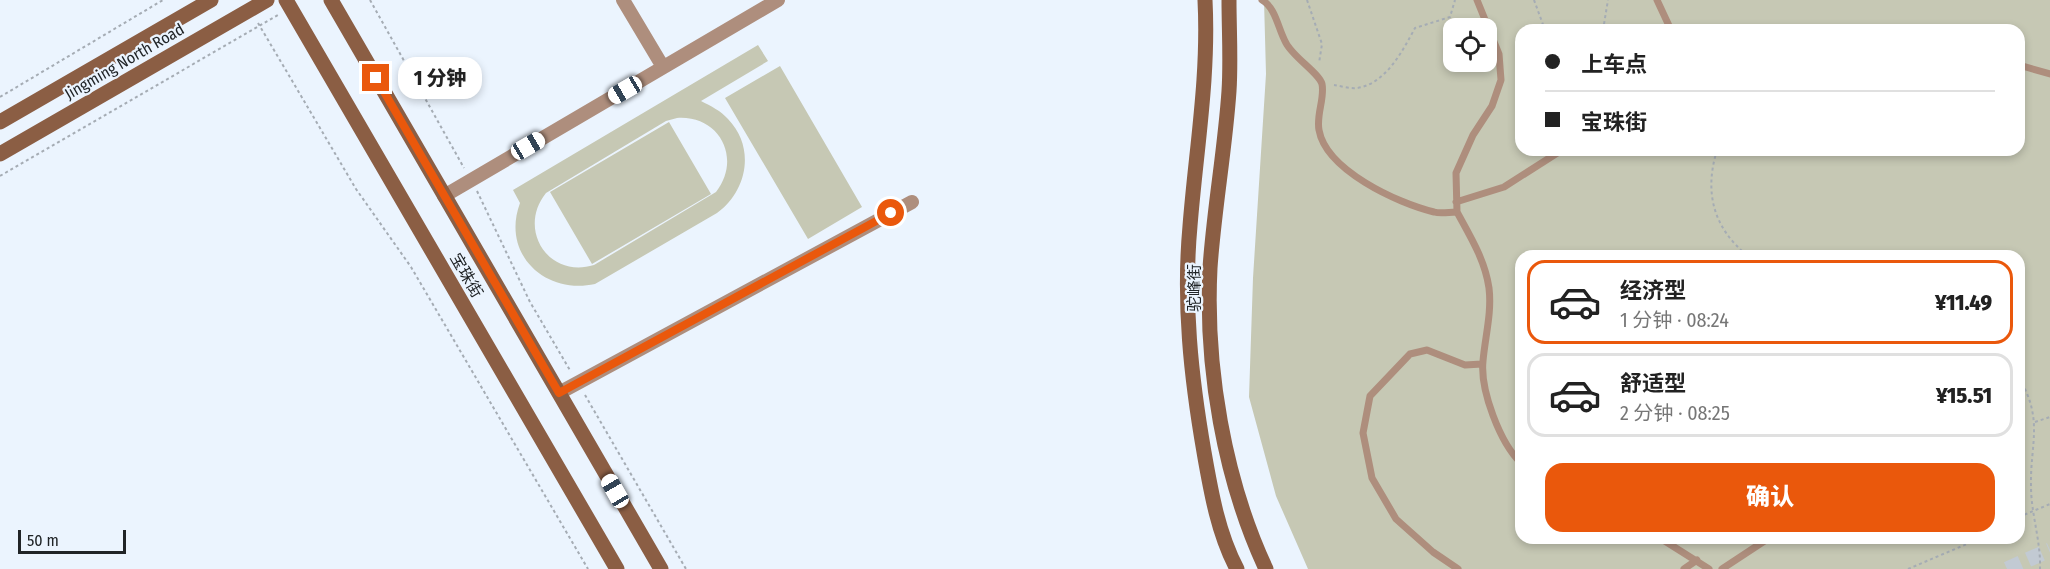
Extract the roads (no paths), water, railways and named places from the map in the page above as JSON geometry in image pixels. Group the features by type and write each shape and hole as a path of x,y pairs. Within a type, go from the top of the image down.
{"main road":[{"name":"Jingming North Road","path":"0,122 211,0"},
{"name":"Jingming North Road","path":"0,154 267,0"},
{"name":"宝珠街","path":"331,0 661,569"},
{"name":"驼峰街","path":"1205,0 1203,121 1190,226 1187,297 1190,360 1207,470 1223,544 1237,569"},
{"name":"驼峰街","path":"1230,0 1229,90 1210,268 1212,338 1221,421 1231,474 1253,542 1266,569"},
{"name":"宝珠街","path":"288,4 617,569"}],"street":[{"path":"623,0 663,68"},
{"path":"444,196 778,0"},
{"path":"559,393 912,202"}],"lane":[{"path":"1262,0 1269,4 1286,43 1296,59 1317,75 1322,84 1319,129 1328,152 1344,170 1409,204 1436,213 1456,212"},
{"path":"1477,0 1499,54 1501,80 1492,106 1473,135 1456,173 1456,212 1477,249 1489,288 1489,328 1482,364 1493,417 1515,453"},
{"path":"1657,0 1668,24"},
{"path":"2025,67 2050,74"},
{"path":"1456,202 1504,187 1553,156"},
{"path":"1458,569 1433,552 1396,519 1372,478 1363,433 1370,396 1410,354 1427,350 1465,365 1482,364"},
{"path":"1670,544 1709,569"},
{"path":"1722,569 1760,544"},
{"path":"1684,569 1696,560"}],"tunnel":[{"path":"2007,569 2050,550"}]}
